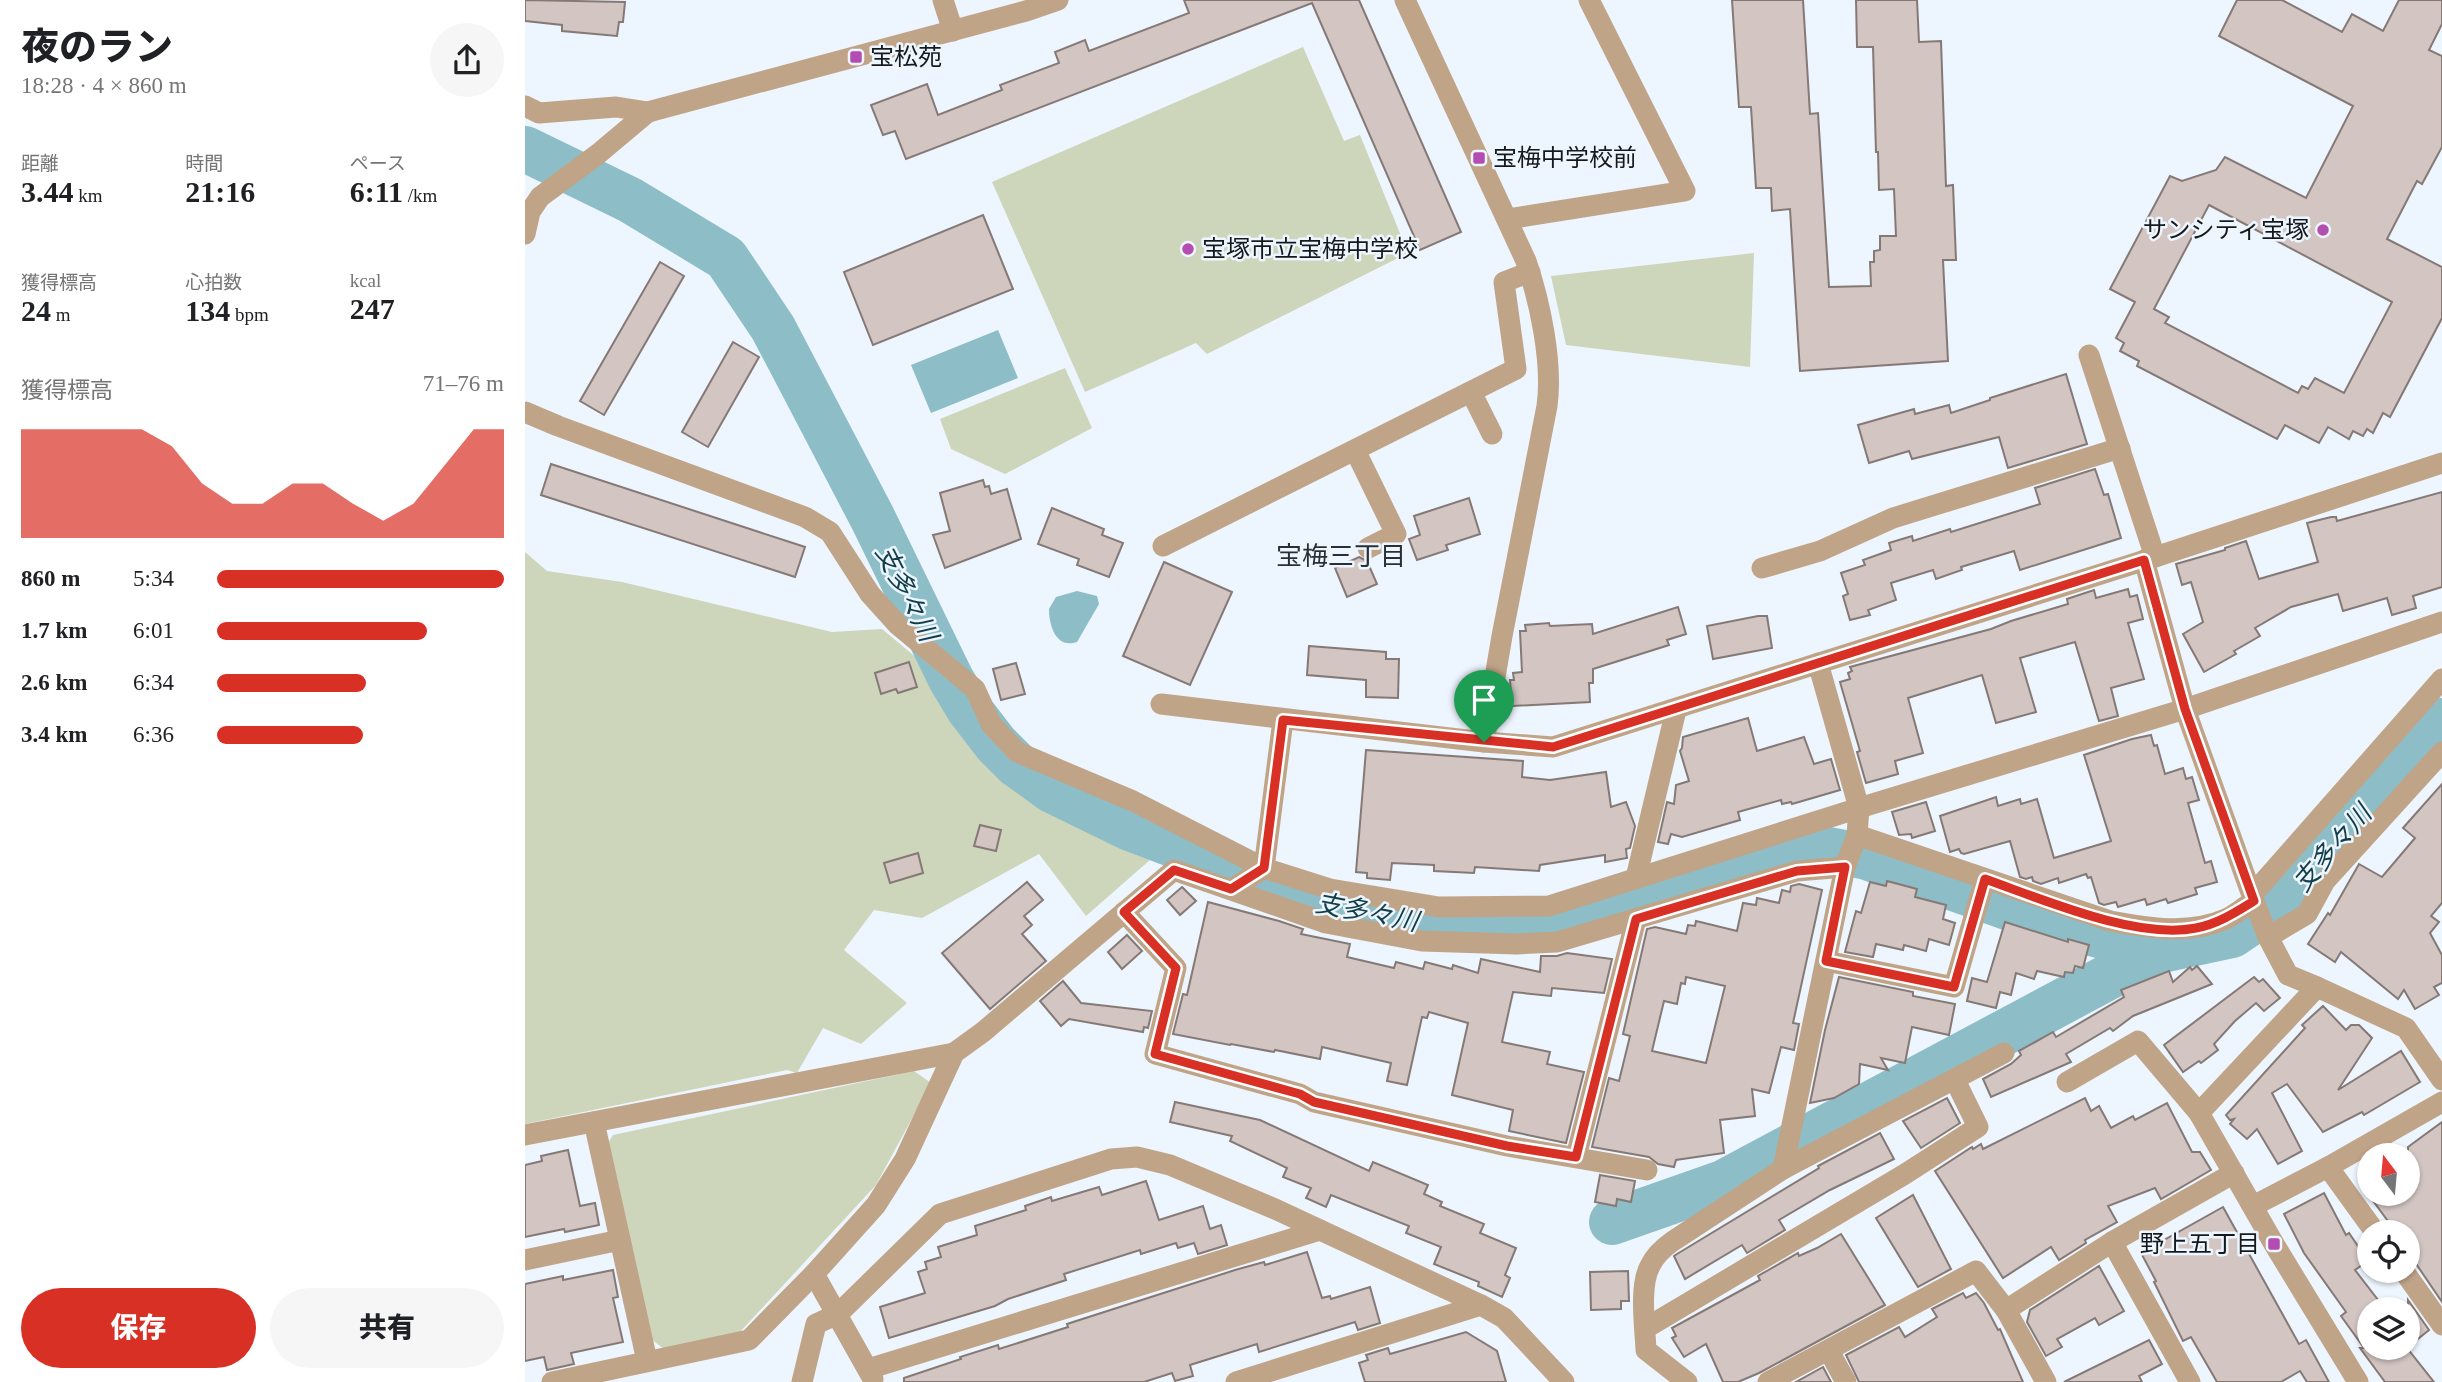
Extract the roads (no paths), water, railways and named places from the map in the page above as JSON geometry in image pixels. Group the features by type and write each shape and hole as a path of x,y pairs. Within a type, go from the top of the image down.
{"street":[{"path":"943,0 953,31"},
{"path":"525,106 539,113 616,107 647,112 953,31 1058,0"},
{"path":"1405,0 1507,219 1529,272 1540,308 1549,396 1484,742"},
{"path":"1507,219 1685,191 1588,0"},
{"path":"525,234 530,212 540,191 598,154 647,112"},
{"path":"1163,546 1516,369 1504,282 1529,272"},
{"path":"2089,355 2120,447 2150,559 2185,709 2267,933 2288,975 2406,1028 2442,1080"},
{"path":"1471,392 1492,434"},
{"path":"525,412 804,517 830,532 870,594 898,625 975,689 991,724 1017,752 1133,801 1264,868 1330,889 1439,908 1549,905 2185,709 2442,622"},
{"path":"1762,568 1820,551 1893,517 2120,447"},
{"path":"1355,450 1396,534 1368,548"},
{"path":"1161,704 1283,720 1553,747 2150,559 2442,463"},
{"path":"1783,1170 1845,867 1857,835 1859,808 1818,663"},
{"path":"1857,835 2110,921 2153,929 2195,928 2227,918 2253,898 2442,680"},
{"path":"1636,878 1676,710"},
{"path":"1264,868 1283,720"},
{"path":"2267,933 2307,914 2325,881 2442,752"},
{"path":"525,1135 954,1053 983,1032 1174,870 1326,923 1422,941 1516,944 1557,942 1797,871 1845,867"},
{"path":"1231,889 1264,868"},
{"path":"1826,961 1954,987 1985,879"},
{"path":"1124,912 1176,968 1155,1054 1300,1094 1314,1102 1507,1146 1647,1170"},
{"path":"1576,1157 1636,919"},
{"path":"2199,1113 2317,987"},
{"path":"2067,1082 2138,1041 2199,1113 2358,1382"},
{"path":"552,1382 749,1340 814,1274 876,1205 905,1159 954,1053"},
{"path":"1687,1382 1646,1350 1644,1304 1648,1269 1657,1254 1783,1170 2004,1053"},
{"path":"1646,1328 1905,1174 1978,1127 1955,1080"},
{"path":"2253,1206 2442,1102"},
{"path":"594,1122 647,1361"},
{"path":"802,1382 816,1324 838,1314 940,1214 1111,1159 1137,1157 1170,1166 1320,1230 1481,1305 1504,1318 1564,1382"},
{"path":"2328,1167 2366,1220"},
{"path":"2006,1310 2112,1242 2234,1173"},
{"path":"814,1274 871,1376 1320,1230"},
{"path":"525,1260 620,1240"},
{"path":"2112,1242 2190,1382"},
{"path":"1768,1382 1976,1270 2006,1310 2046,1382"},
{"path":"2412,1283 2442,1325"},
{"path":"1236,1382 1481,1305"},
{"path":"1829,1351 1846,1382"}],"water":[{"path":"998,330 1018,378 931,413 911,365"},
{"path":"1077,591 1097,596 1099,604 1077,642 1064,642 1052,629 1049,609 1056,597"}],"waterway":[{"name":"支多々川","path":"525,149 630,200 726,258 773,328 873,519 951,679 969,709 996,744 1016,764 1052,790 1130,828 1209,858 1315,905 1404,924 1487,929 1539,927 1818,848 1867,857 2041,919 2157,951 2232,935 2294,893 2442,721"},
{"path":"1612,1222 1723,1183 2157,951"}],"place":[{"name":"宝松苑","path":"856,57"},
{"name":"宝梅中学校前","path":"1479,158"},
{"name":"サンシティ宝塚","path":"2323,230"},
{"name":"宝塚市立宝梅中学校","path":"1188,249"},
{"name":"野上五丁目","path":"2274,1244"}],"district":[{"name":"宝梅三丁目","path":"1341,556"}]}
